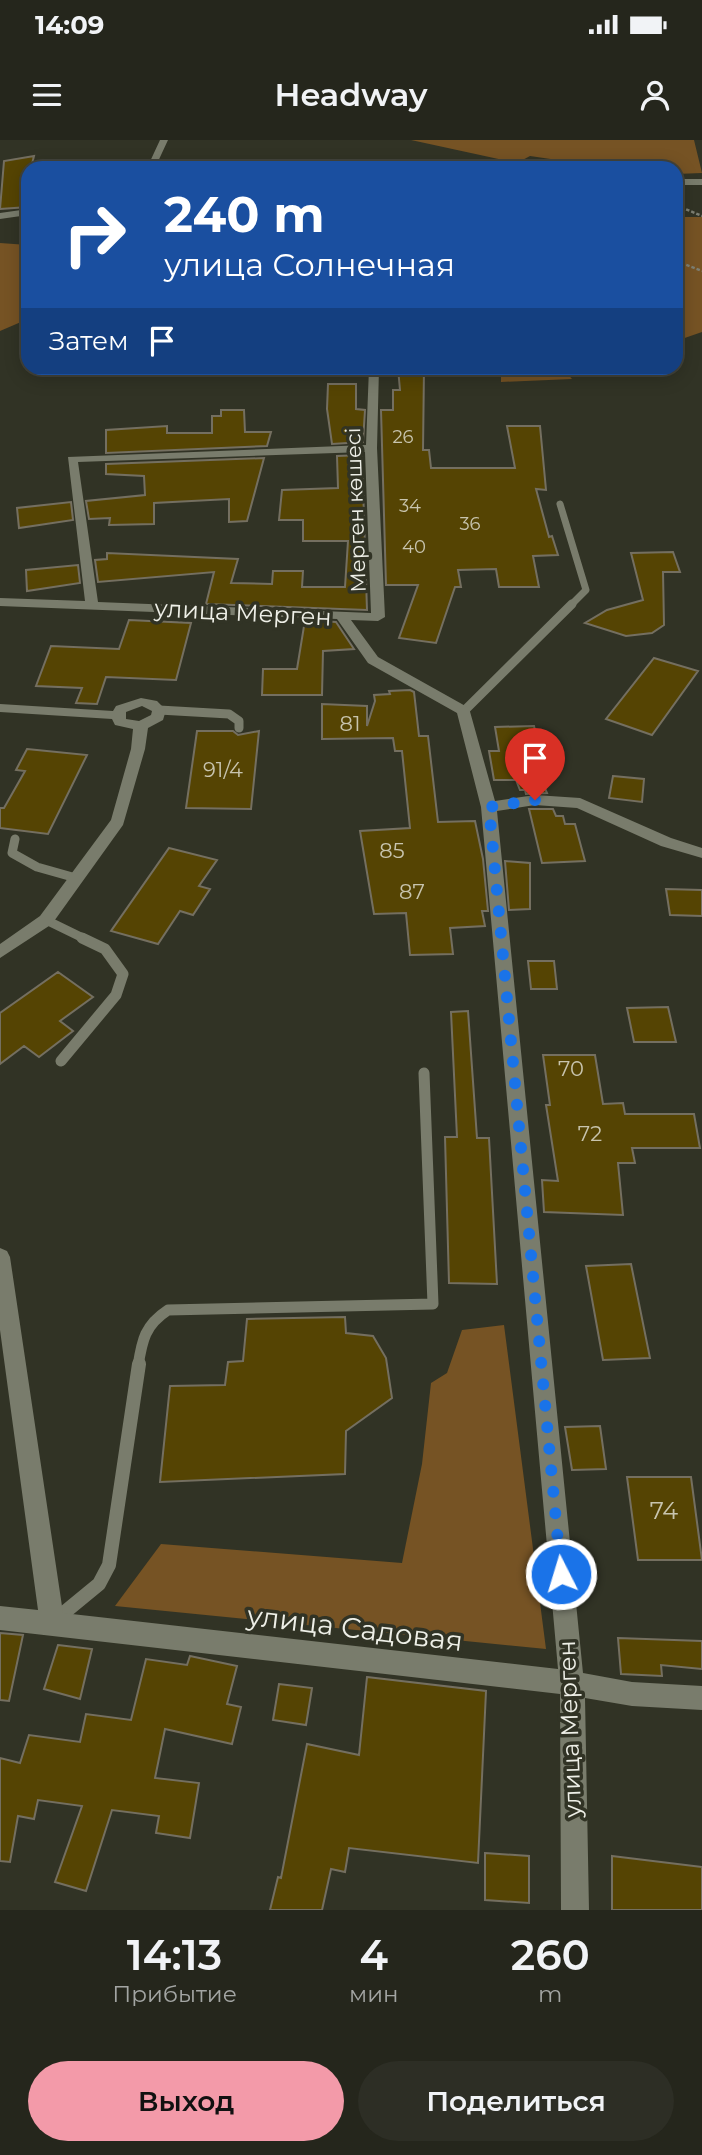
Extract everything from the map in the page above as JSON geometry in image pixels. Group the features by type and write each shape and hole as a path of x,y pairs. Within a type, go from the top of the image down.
{"street":[{"path":"154,161 164,140"},
{"path":"683,182 702,182"},
{"path":"0,216 21,213"},
{"name":"Мерген көшесі","path":"343,618 378,617 371,448 374,375"},
{"path":"92,604 72,459 371,448"},
{"name":"улица Мерген","path":"0,602 92,604 343,618 373,660 464,711 489,807 572,1684 575,1910"},
{"path":"0,708 117,715 130,704 141,702 159,710 152,723 141,726 120,722 117,715"},
{"path":"0,952 46,920 118,821 138,749 141,726"},
{"path":"489,807 535,800 580,803 666,842 702,853"},
{"path":"0,1256 9,1390 52,1623"},
{"name":"улица Садовая","path":"0,1618 572,1684 632,1694 702,1698"}],"lane":[{"path":"464,711 586,590 560,504"},
{"path":"159,710 229,714 239,721 239,729"},
{"path":"15,839 12,852 20,859 76,878"},
{"path":"46,920 105,949 122,974 116,995 61,1060"},
{"path":"52,1623 99,1584 109,1565 143,1335 153,1320 168,1310 433,1304 424,1073"}],"path":[{"path":"683,208 702,216"},
{"path":"683,264 702,271"}],"shaded area":[{"path":"411,140 694,140 702,173 683,174 683,161 564,161 530,156 521,161 508,161"},
{"path":"683,217 702,217 702,332 683,339"},
{"path":"0,243 21,244 21,322 0,331"},
{"path":"501,375 569,375 572,379 501,382"},
{"path":"504,1325 546,1649 115,1606 161,1544 402,1563 422,1464 431,1383 447,1373 462,1330"}],"building":[{"path":"34,156 33,161 21,161 21,208 0,209 4,161"},
{"path":"399,375 424,375 423,450 429,450 431,468 515,468 507,426 540,426 546,490 536,489 549,537 552,536 558,555 533,556 539,587 499,587 496,569 458,570 461,587 455,587 436,643 399,638 418,585 386,585 381,410 393,410 393,390 400,390"},
{"path":"328,384 356,384 356,409 365,410 363,442 332,444 327,409"},
{"path":"221,410 244,410 245,432 271,432 267,446 106,453 106,430 167,426 167,433 212,433 212,416 221,416"},
{"path":"362,455 367,610 206,604 214,572 98,582 95,560 107,559 107,553 238,559 231,583 272,584 273,571 303,571 302,587 345,587 348,541 303,541 303,520 279,520 282,490 338,488 337,456"},
{"path":"264,458 247,521 229,522 229,499 154,503 154,524 109,525 110,518 89,519 86,501 145,495 144,476 106,474 106,464"},
{"path":"71,502 73,520 19,528 17,508"},
{"path":"673,552 680,572 663,572 664,625 652,633 626,636 585,623 607,610 643,600 631,553"},
{"path":"78,565 80,583 27,591 26,570"},
{"path":"129,620 191,623 176,680 106,677 97,704 76,703 82,688 36,686 51,646 119,649"},
{"path":"305,620 336,622 354,649 323,651 322,695 262,695 263,669 297,669"},
{"path":"654,658 698,671 652,735 606,719"},
{"path":"410,690 414,692 419,736 428,736 438,822 475,821 483,859 488,911 482,911 485,926 450,928 453,954 410,955 406,913 374,914 360,831 410,828 402,751 395,751 393,738 322,739 322,704 367,706 367,726 375,701 374,695"},
{"path":"534,726 540,752 530,753 547,793 526,794 525,790 520,790 516,780 494,780 489,751 499,751 495,727"},
{"path":"197,731 233,731 238,735 259,731 251,809 186,808"},
{"path":"27,749 87,755 48,834 0,828 0,808 4,808 25,771 16,770"},
{"path":"613,776 644,779 642,802 609,798"},
{"path":"529,809 553,809 556,816 563,816 565,824 575,824 585,861 542,863"},
{"path":"169,848 217,860 199,886 210,889 193,915 180,911 158,944 111,931"},
{"path":"505,861 530,863 530,909 509,910"},
{"path":"666,889 702,890 702,916 670,915"},
{"path":"528,961 554,961 557,989 531,989"},
{"path":"58,972 93,997 60,1021 73,1031 39,1057 24,1046 0,1064 0,1013"},
{"path":"668,1007 676,1042 634,1042 627,1008"},
{"path":"468,1011 477,1138 489,1138 497,1284 449,1283 445,1137 457,1137 451,1012"},
{"path":"543,1055 595,1055 603,1104 623,1103 625,1114 694,1114 700,1148 632,1148 635,1163 618,1163 623,1215 544,1212 542,1180 558,1181 546,1105 550,1105"},
{"path":"631,1264 650,1358 603,1360 586,1266"},
{"path":"345,1317 346,1333 373,1336 386,1358 392,1398 346,1431 345,1474 160,1482 170,1386 225,1385 228,1362 243,1361 247,1319"},
{"path":"600,1426 606,1469 572,1470 565,1427"},
{"path":"627,1477 691,1477 702,1560 638,1560"},
{"path":"0,1633 23,1635 9,1701 0,1700"},
{"path":"618,1638 702,1641 702,1669 661,1665 662,1676 621,1674"},
{"path":"58,1645 92,1649 80,1699 44,1689"},
{"path":"190,1656 237,1666 227,1704 241,1707 232,1744 165,1729 155,1778 199,1783 190,1838 156,1833 159,1816 112,1810 86,1891 55,1882 82,1806 38,1800 34,1819 18,1816 10,1862 0,1861 0,1758 20,1763 29,1735 80,1742 86,1714 131,1720 146,1659 187,1665"},
{"path":"367,1677 486,1691 478,1863 349,1848 345,1872 331,1869 322,1910 270,1910 278,1877 281,1878 307,1744 359,1755"},
{"path":"279,1684 312,1688 306,1725 273,1720"},
{"path":"485,1853 529,1856 529,1903 485,1900"},
{"path":"612,1856 702,1867 702,1910 612,1910"}],"route":[{"path":"535,800 489,807 561,1574"}]}
